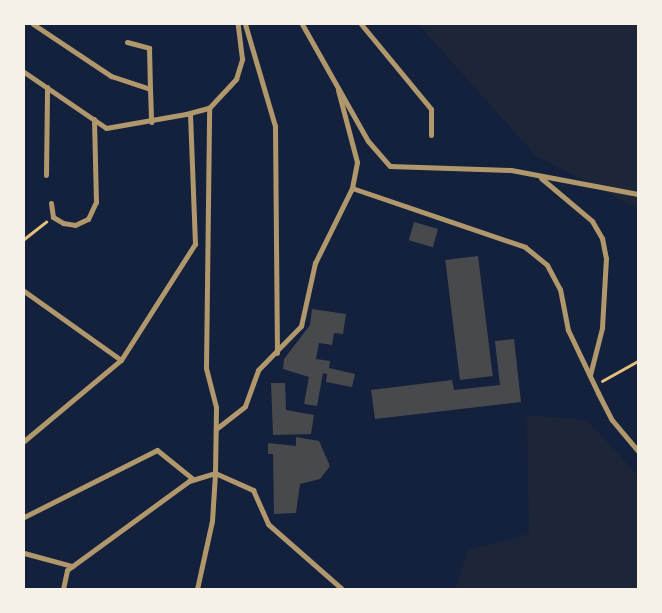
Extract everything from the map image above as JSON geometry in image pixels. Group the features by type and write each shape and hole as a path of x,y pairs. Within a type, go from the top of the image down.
{"street":[{"path":"33,24 110,76 150,89"},
{"path":"24,72 106,128 151,122 209,108 236,79 242,59 238,24"},
{"path":"245,24 275,126 277,353"},
{"path":"302,24 368,141 390,166 511,170 638,194"},
{"path":"361,24 430,109 431,135"},
{"path":"128,42 149,48 151,122"},
{"path":"216,429 246,406 258,370 277,353 301,326 315,263 352,188 357,162 337,85"},
{"path":"46,176 47,87"},
{"path":"197,589 208,548 215,473 216,406 206,368 209,108"},
{"path":"24,441 122,360 195,244 190,113"},
{"path":"51,203 53,217 75,225 88,219 96,202 94,119"},
{"path":"539,176 592,220 602,238 606,263 602,328 590,375"},
{"path":"352,188 525,247 547,265 560,290 568,330 594,384 612,420 638,451"},
{"path":"24,291 122,360"},
{"path":"24,517 157,450 193,479"},
{"path":"63,589 72,566 193,479 215,473 253,490 268,524 342,589"},
{"path":"24,553 72,566"}],"path":[{"path":"24,239 53,217"},
{"path":"594,384 638,361"}],"shaded area":[{"path":"418,24 638,24 638,209 536,156"},
{"path":"527,415 587,420 638,476 638,589 455,589 468,550 529,534"}],"building":[{"path":"414,222 438,229 433,247 409,240"},
{"path":"478,256 493,376 460,380 445,260"},
{"path":"312,309 346,314 343,334 334,333 332,345 319,343 316,359 330,361 329,368 355,374 352,387 326,382 327,374 323,373 317,406 304,404 309,377 283,369 284,359 310,325"},
{"path":"514,339 521,402 375,419 371,390 452,380 454,390 500,385 495,341"},
{"path":"271,383 285,383 286,410 314,415 311,434 273,435"},
{"path":"296,437 319,441 330,466 320,479 300,484 296,513 274,514 273,454 268,454 268,443 296,446"}]}
